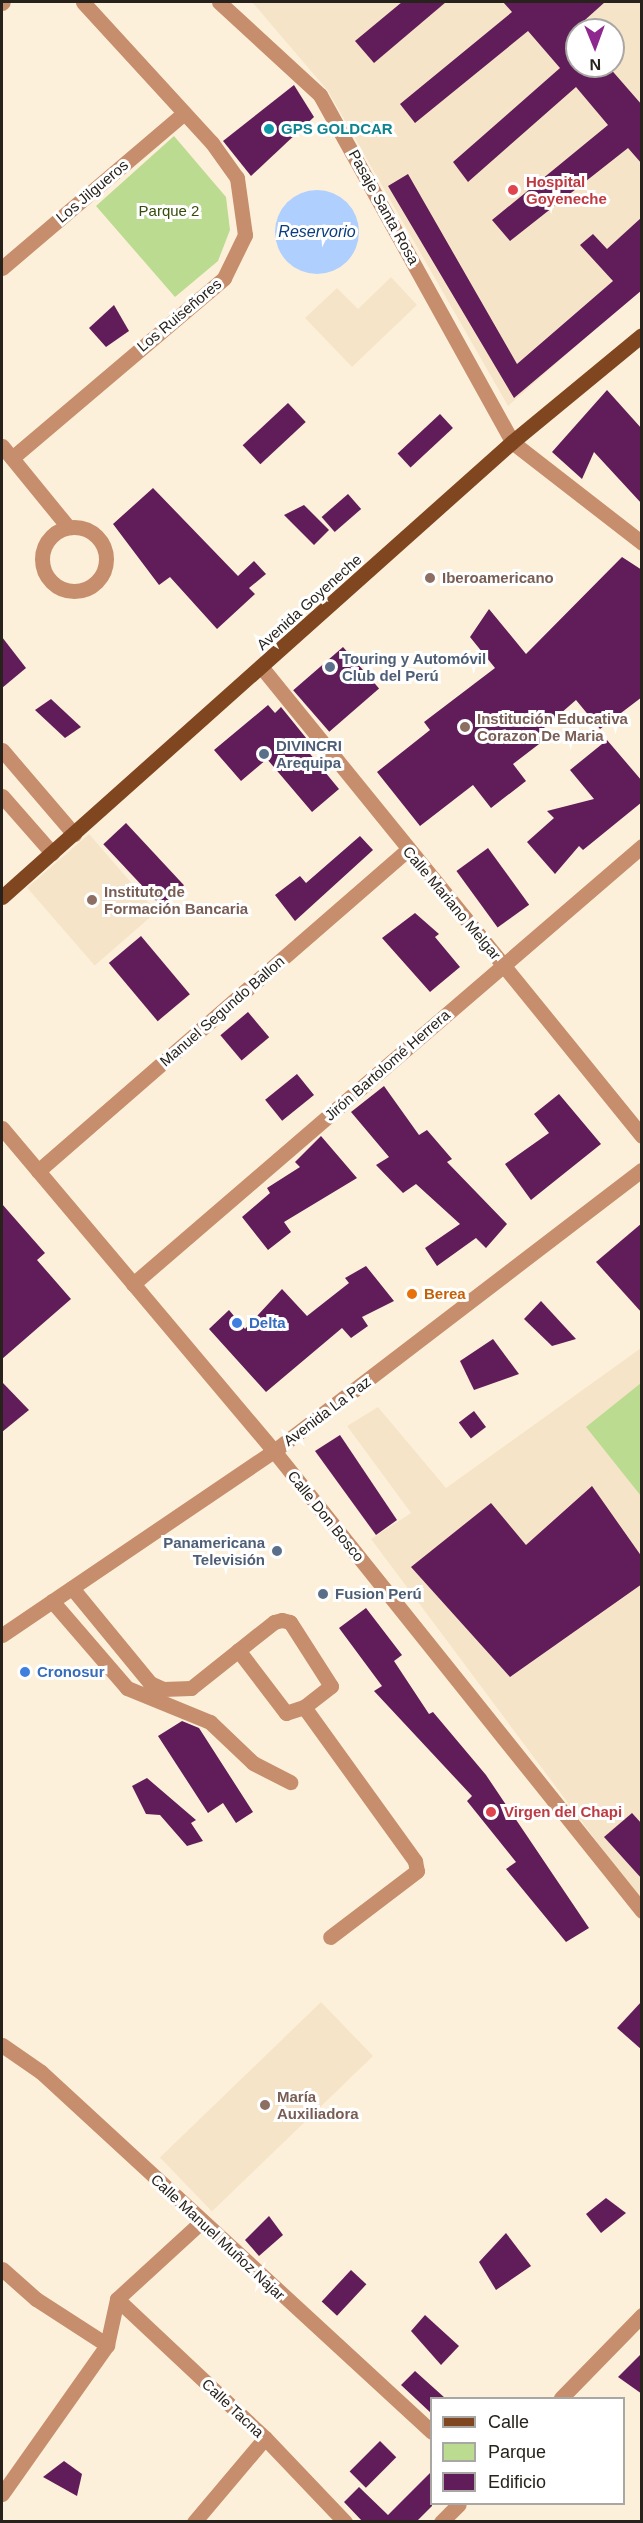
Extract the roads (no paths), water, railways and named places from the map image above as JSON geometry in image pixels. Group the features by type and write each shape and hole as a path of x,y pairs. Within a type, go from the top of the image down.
{"main road":[{"name":"Avenida Goyeneche","path":"2,897 263,669 512,442 642,334"}],"street":[{"name":"Los Ruiseñores","path":"12,458 224,278 242,248 246,222 237,178 82,2"},
{"name":"Pasaje Santa Rosa","path":"219,2 320,95 512,442"},
{"name":"Los Jilgueros","path":"2,268 183,114"},
{"path":"512,442 642,543"},
{"path":"2,446 68,527 94,534 106,557 97,583 80,591 53,585 43,569 46,542 68,527"},
{"name":"Calle Mariano Melgar","path":"263,669 406,851 504,964 642,1136"},
{"path":"2,750 74,834"},
{"path":"2,796 52,853"},
{"name":"Jirón Bartolomé Herrera","path":"133,1284 642,846"},
{"name":"Manuel Segundo Ballon","path":"38,1171 406,851"},
{"name":"Calle Don Bosco","path":"2,1128 274,1451 642,1911"},
{"name":"Avenida La Paz","path":"2,1635 274,1451 642,1170"},
{"path":"72,1588 150,1683 163,1689 191,1688 238,1650 274,1622 290,1622 331,1686 304,1707 286,1713 238,1650"},
{"path":"52,1601 127,1688 210,1722 253,1763 290,1782"},
{"path":"304,1707 415,1861 417,1871 330,1937"},
{"name":"Calle Manuel Muñoz Najar","path":"2,2045 41,2072 201,2222 430,2430"},
{"path":"4,2487 107,2345 117,2299 201,2222"},
{"path":"2,2269 36,2299 107,2345"},
{"name":"Calle Tacna","path":"117,2299 265,2438 345,2522"},
{"path":"562,2397 642,2315"},
{"path":"194,2522 265,2438"},
{"path":"441,2522 458,2505"}],"water":[{"name":"Reservorio","path":"317,190 333,193 347,202 356,216 359,232 356,248 347,262 333,271 317,274 301,271 287,262 278,248 275,232 278,216 287,202 301,193"}],"place":[{"name":"GPS GOLDCAR","path":"269,129"},
{"name":"Hospital Goyeneche","path":"513,190"},
{"name":"Iberoamericano","path":"430,578"},
{"name":"Touring y Automóvil Club del Perú","path":"330,667"},
{"name":"Institución Educativa Corazon De Maria","path":"465,727"},
{"name":"DIVINCRI Arequipa","path":"264,754"},
{"name":"Instituto de Formación Bancaria","path":"92,900"},
{"name":"Berea","path":"412,1294"},
{"name":"Delta","path":"237,1323"},
{"name":"Panamericana Televisión","path":"277,1551"},
{"name":"Fusion Perú","path":"323,1594"},
{"name":"Cronosur","path":"25,1672"},
{"name":"Virgen del Chapi","path":"491,1812"},
{"name":"María Auxiliadora","path":"265,2105"}],"park label":[{"name":"Parque 2","path":"169,211"}]}
